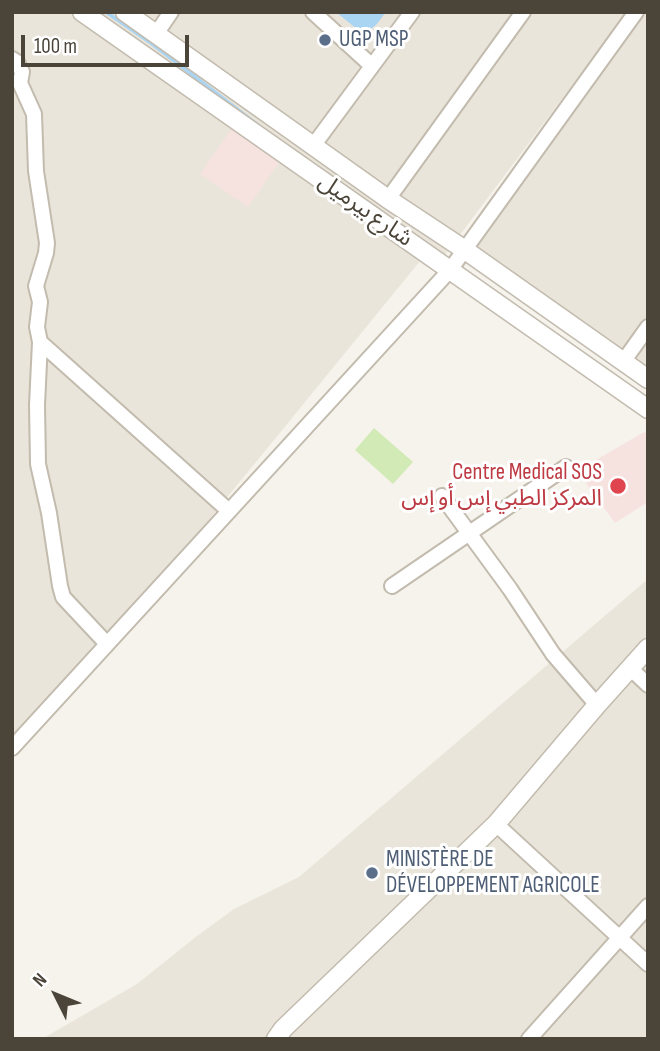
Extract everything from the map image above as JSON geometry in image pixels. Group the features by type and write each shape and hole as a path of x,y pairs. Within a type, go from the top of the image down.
{"street":[{"name":"شارع بيرميل","path":"82,12 457,260 648,379"},
{"name":"شارع بيرميل","path":"125,12 388,199 457,260 648,409"},
{"path":"156,34 171,12"},
{"path":"313,12 372,66"},
{"path":"313,146 412,12"},
{"path":"388,199 523,12"},
{"path":"12,748 457,260 636,12"},
{"path":"12,59 17,62 22,72 20,83 34,114 36,171 47,243 36,286 40,302 37,327 40,342 38,464 63,597 107,644"},
{"path":"623,362 648,327"},
{"path":"40,342 229,512"},
{"path":"392,586 566,467"},
{"path":"442,496 510,589 552,654 597,705"},
{"path":"276,1039 283,1029 496,824 648,648"},
{"path":"631,669 648,685"},
{"path":"496,824 648,964"},
{"path":"529,1039 648,906"}],"shaded area":[{"path":"12,12 76,12 425,255 207,522 12,740"},
{"path":"95,12 627,12 445,255"},
{"path":"648,12 648,372 473,250"},
{"path":"232,128 280,161 248,207 200,174"},
{"name":"Centre Medical SOS المركز الطبي إس أو إس","path":"644,432 648,434 648,502 615,523 577,471"},
{"path":"648,579 648,1039 42,1039 137,984 234,909 299,877"}],"green space":[{"path":"374,428 413,462 393,484 355,450"}],"water":[{"path":"336,12 386,12 376,25 364,31 358,30"}],"waterway":[{"path":"106,12 259,126"}],"place":[{"name":"UGP MSP","path":"325,40"},
{"name":"Centre Medical SOS المركز الطبي إس أو إس","path":"618,486"},
{"name":"MINISTÈRE DE DÉVELOPPEMENT AGRICOLE","path":"372,873"}]}
